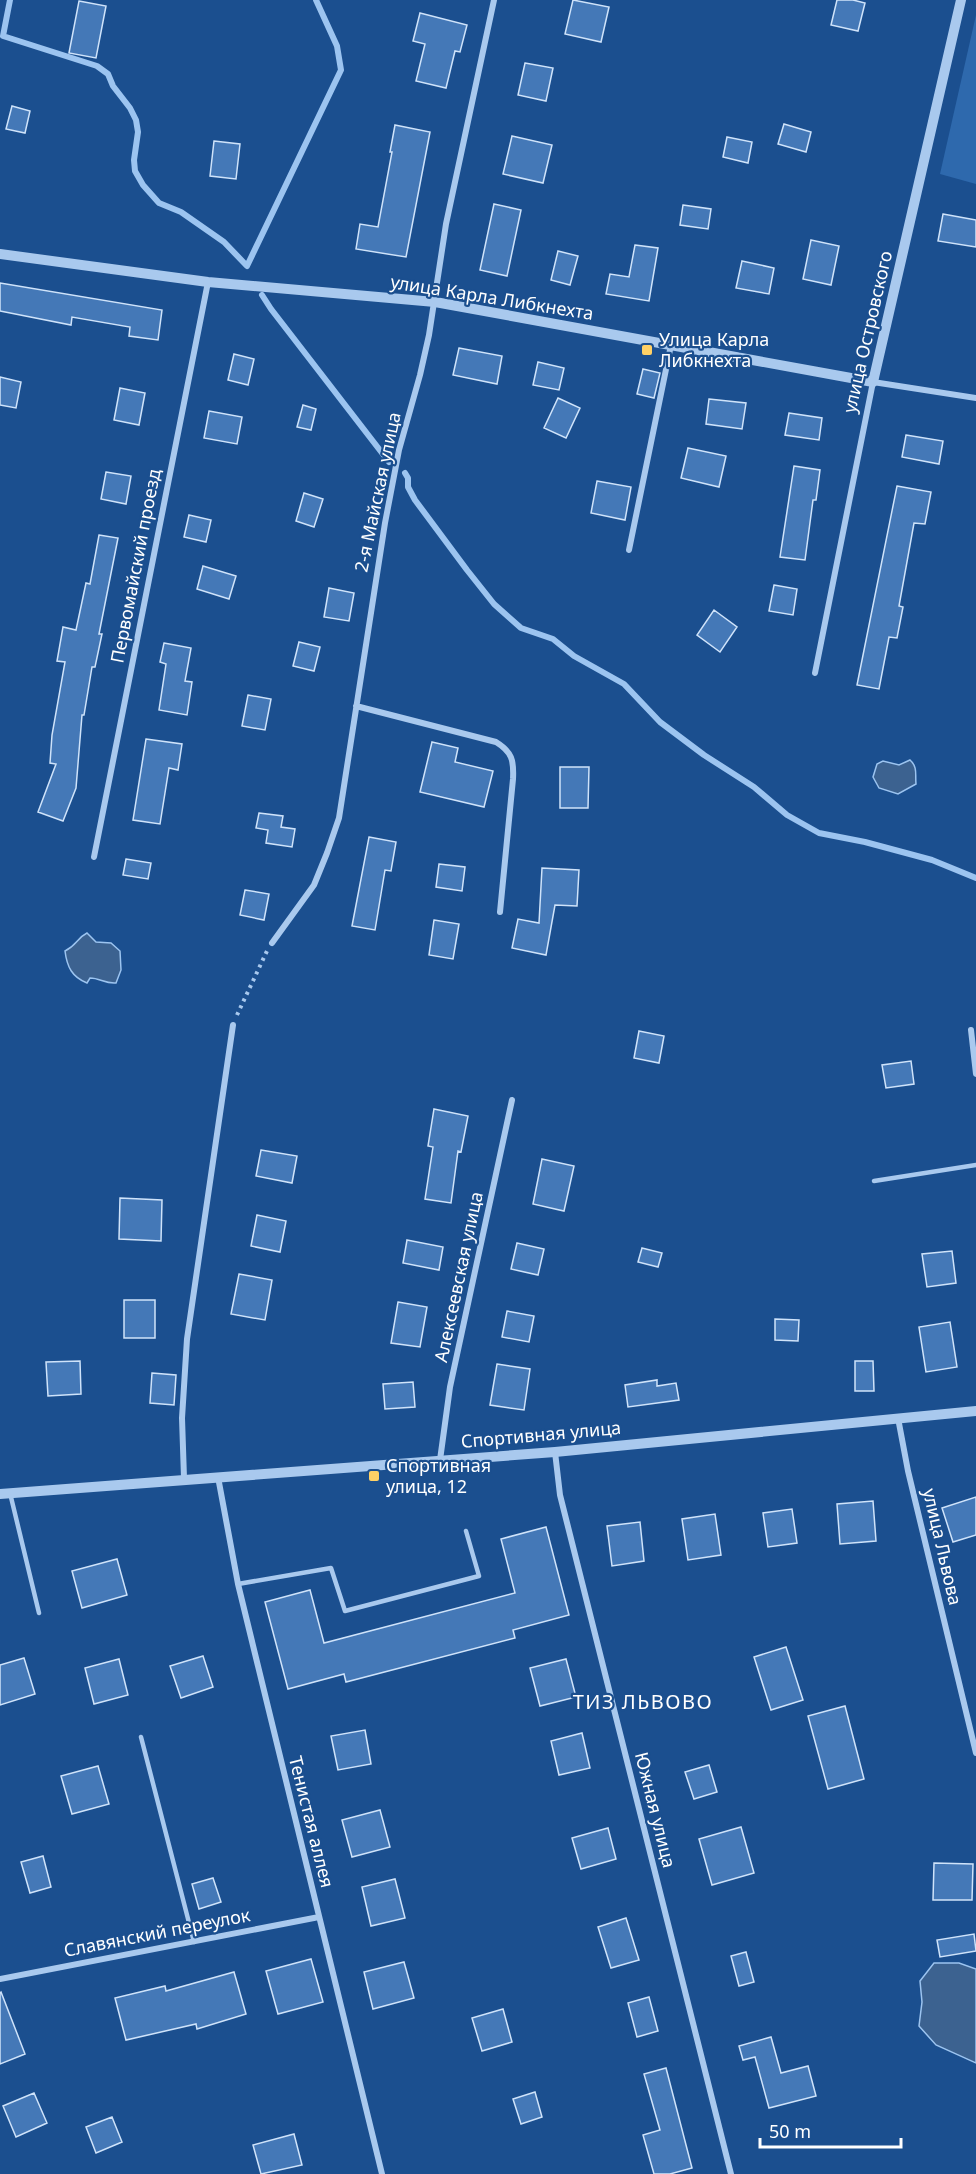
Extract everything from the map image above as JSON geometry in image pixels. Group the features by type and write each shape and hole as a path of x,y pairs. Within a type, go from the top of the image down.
{"street":[{"name":"2-я Майская улица","path":"272,943 314,885 327,853 342,801 372,597 396,461 420,375 435,302 446,224 494,0"},
{"name":"улица Островского","path":"815,673 873,382 961,0"},
{"name":"улица Карла Либкнехта","path":"0,254 208,282 435,302 873,382 976,398"},
{"name":"Первомайский проезд","path":"94,857 208,282"},
{"path":"629,550 671,345"},
{"path":"356,706 496,742 507,749 514,760 500,912"},
{"path":"184,1478 182,1418 187,1339 233,1024"},
{"path":"971,1030 976,1074"},
{"name":"Алексеевская улица","path":"440,1460 450,1386 512,1100"},
{"name":"Спортивная улица","path":"5,1493 555,1452 976,1411"},
{"name":"улица Львова","path":"898,1418 908,1471 976,1753"},
{"name":"Южная улица","path":"555,1452 560,1495 731,2174"},
{"name":"Тенистая аллея","path":"218,1476 238,1584 382,2174"},
{"name":"Славянский переулок","path":"0,1979 319,1917"}],"lane":[{"path":"874,1181 976,1165"},
{"path":"5,1493 39,1613"},
{"path":"238,1584 331,1568 345,1611 479,1576 466,1530"},
{"path":"141,1737 194,1941"}],"path":[{"path":"233,1024 272,943"}],"shaded area":[{"path":"976,15 976,184 940,174"},
{"path":"910,760 915,768 916,784 898,794 879,788 873,777 877,764 883,761 899,765"},
{"path":"87,933 96,942 111,943 120,951 121,970 116,983 90,978 87,983 71,971 65,951"},
{"path":"934,1963 959,1963 976,1969 976,2063 936,2045 919,2026 922,2002 920,1981"}],"building":[{"path":"573,0 609,7 601,42 565,34"},
{"path":"837,0 865,3 858,31 831,25"},
{"path":"79,1 106,6 96,58 69,53"},
{"path":"420,13 467,25 460,52 455,51 446,88 416,81 425,44 413,41"},
{"path":"525,63 553,68 546,101 518,95"},
{"path":"12,106 30,111 25,133 6,129"},
{"path":"784,124 811,132 806,152 778,144"},
{"path":"395,125 430,132 406,257 356,249 360,224 378,227"},
{"path":"512,136 552,145 543,183 503,174"},
{"path":"727,137 752,142 748,163 723,157"},
{"path":"214,141 240,144 236,179 210,176"},
{"path":"494,204 521,210 507,276 480,270"},
{"path":"683,205 711,209 708,229 680,225"},
{"path":"943,214 976,220 976,247 938,241"},
{"path":"811,240 839,246 831,285 803,279"},
{"path":"635,245 658,248 649,301 606,294 610,274 629,277"},
{"path":"558,251 578,256 570,285 551,280"},
{"path":"742,261 774,268 769,294 736,288"},
{"path":"0,283 162,310 158,340 129,336 130,327 72,317 71,325 0,311"},
{"path":"459,348 502,356 497,384 453,375"},
{"path":"234,354 254,359 248,385 228,380"},
{"path":"538,362 564,368 559,390 533,385"},
{"path":"643,369 660,373 654,398 637,394"},
{"path":"0,377 21,382 16,408 0,405"},
{"path":"120,388 145,393 139,425 114,420"},
{"path":"558,398 580,408 566,438 544,428"},
{"path":"709,399 746,403 742,429 706,424"},
{"path":"303,405 316,409 311,430 297,427"},
{"path":"209,411 242,417 237,444 204,438"},
{"path":"789,413 822,418 819,440 785,435"},
{"path":"906,435 943,441 939,464 902,457"},
{"path":"688,448 726,456 719,487 681,478"},
{"path":"794,466 820,470 816,500 813,500 805,560 780,557"},
{"path":"106,472 131,476 126,504 101,499"},
{"path":"597,481 631,487 625,520 591,513"},
{"path":"897,486 931,492 925,524 914,523 899,606 903,607 897,638 889,637 879,689 857,685"},
{"path":"304,493 323,499 314,527 296,521"},
{"path":"189,515 211,520 206,542 184,537"},
{"path":"99,535 118,538 99,634 102,634 95,667 92,667 84,715 82,715 76,788 63,821 38,812 56,764 50,763 52,735 65,662 57,661 63,627 76,630 86,583 90,584"},
{"path":"203,566 236,576 229,599 197,589"},
{"path":"774,585 797,589 793,615 769,611"},
{"path":"329,588 354,593 349,621 324,617"},
{"path":"714,610 737,627 720,652 697,635"},
{"path":"299,642 320,647 314,671 293,666"},
{"path":"164,643 191,648 185,681 192,682 187,715 159,710 166,664 160,662"},
{"path":"248,695 271,699 265,730 242,726"},
{"path":"146,739 182,744 178,770 169,768 160,824 133,820"},
{"path":"432,742 458,748 455,762 493,771 484,807 420,792"},
{"path":"560,767 589,767 588,808 560,808"},
{"path":"259,813 283,816 281,827 295,829 292,847 266,843 268,830 256,828"},
{"path":"369,837 396,842 391,871 385,870 375,930 352,926"},
{"path":"126,859 151,863 148,879 123,875"},
{"path":"439,864 465,867 462,891 436,887"},
{"path":"542,868 579,870 577,906 555,905 546,955 512,948 518,919 539,923"},
{"path":"245,890 269,894 264,920 240,915"},
{"path":"434,920 459,924 453,959 429,955"},
{"path":"639,1031 664,1036 659,1063 634,1058"},
{"path":"911,1061 914,1084 886,1088 882,1065"},
{"path":"434,1109 468,1116 461,1152 458,1151 451,1203 425,1199 433,1147 428,1146"},
{"path":"261,1150 297,1156 292,1183 256,1176"},
{"path":"542,1159 574,1166 564,1211 533,1204"},
{"path":"120,1198 162,1200 161,1241 119,1239"},
{"path":"257,1215 286,1221 280,1252 251,1246"},
{"path":"407,1240 443,1247 439,1270 403,1263"},
{"path":"517,1243 544,1249 538,1275 511,1269"},
{"path":"642,1248 662,1253 658,1267 638,1262"},
{"path":"952,1251 956,1283 927,1287 922,1254"},
{"path":"239,1274 272,1280 265,1320 231,1314"},
{"path":"124,1300 155,1300 155,1338 124,1338"},
{"path":"398,1302 427,1307 420,1347 391,1343"},
{"path":"507,1311 534,1316 529,1342 502,1337"},
{"path":"775,1319 799,1320 798,1341 775,1340"},
{"path":"950,1322 957,1367 926,1372 919,1327"},
{"path":"80,1361 81,1394 48,1396 46,1362"},
{"path":"855,1361 873,1361 874,1391 855,1391"},
{"path":"497,1364 530,1369 524,1410 490,1405"},
{"path":"152,1373 176,1375 174,1405 150,1403"},
{"path":"657,1380 657,1386 676,1383 679,1400 628,1407 625,1385"},
{"path":"413,1382 415,1407 385,1409 383,1384"},
{"path":"976,1497 976,1535 953,1542 942,1508"},
{"path":"873,1501 876,1541 840,1544 837,1504"},
{"path":"792,1509 797,1543 768,1547 763,1513"},
{"path":"715,1514 721,1555 688,1560 682,1519"},
{"path":"640,1522 644,1561 612,1566 607,1526"},
{"path":"546,1527 569,1615 513,1630 515,1638 346,1682 344,1674 288,1689 265,1602 310,1590 324,1643 515,1593 501,1539"},
{"path":"117,1559 127,1595 82,1608 72,1571"},
{"path":"786,1647 803,1700 771,1710 754,1657"},
{"path":"203,1656 213,1687 181,1698 170,1666"},
{"path":"24,1658 35,1694 0,1705 0,1665"},
{"path":"119,1659 128,1695 94,1704 85,1668"},
{"path":"566,1659 576,1697 540,1706 530,1668"},
{"path":"845,1706 864,1779 828,1789 808,1716"},
{"path":"365,1730 371,1764 338,1770 331,1736"},
{"path":"582,1733 590,1768 559,1775 551,1741"},
{"path":"709,1765 717,1792 694,1799 685,1772"},
{"path":"98,1766 109,1804 72,1814 61,1776"},
{"path":"380,1810 390,1847 352,1857 342,1820"},
{"path":"741,1827 754,1873 712,1885 699,1839"},
{"path":"608,1828 616,1859 581,1869 572,1838"},
{"path":"43,1856 51,1887 30,1893 21,1862"},
{"path":"934,1863 973,1864 972,1900 933,1900"},
{"path":"213,1878 221,1902 199,1909 192,1884"},
{"path":"395,1879 405,1918 371,1926 362,1887"},
{"path":"626,1918 639,1960 611,1968 598,1927"},
{"path":"974,1934 976,1951 940,1957 937,1940"},
{"path":"746,1952 754,1982 739,1986 731,1956"},
{"path":"311,1959 323,2002 278,2014 266,1971"},
{"path":"404,1962 414,1998 373,2009 364,1972"},
{"path":"234,1972 246,2014 197,2029 196,2024 126,2040 115,1998 165,1986 166,1991"},
{"path":"0,1993 25,2054 0,2064"},
{"path":"649,1997 658,2031 637,2037 628,2003"},
{"path":"503,2009 512,2042 482,2051 472,2018"},
{"path":"771,2037 781,2073 808,2066 816,2096 769,2108 755,2057 743,2060 739,2046"},
{"path":"666,2068 692,2168 670,2174 654,2174 643,2135 660,2130 644,2074"},
{"path":"535,2092 542,2117 521,2124 513,2099"},
{"path":"34,2093 47,2123 16,2137 3,2106"},
{"path":"112,2117 122,2142 96,2153 86,2127"},
{"path":"294,2134 302,2165 261,2174 253,2145"}],"waterway":[{"path":"10,0 3,36 97,66 108,74 113,86 136,120 138,132 134,160 135,171 143,185 159,203 181,212 224,242 247,266 341,70 337,46 316,0"},
{"path":"262,295 389,462"},
{"path":"405,473 408,478 408,487 415,500 467,570 494,604 521,628 553,639 574,656 624,684 660,722 704,755 754,787 787,815 819,833 865,842 932,860 976,878"}],"place":[{"name":"Улица Карла Либкнехта","path":"647,350"},
{"name":"Спортивная улица, 12","path":"374,1476"}],"district":[{"name":"ТИЗ ЛЬВОВО","path":"643,1702"}]}
